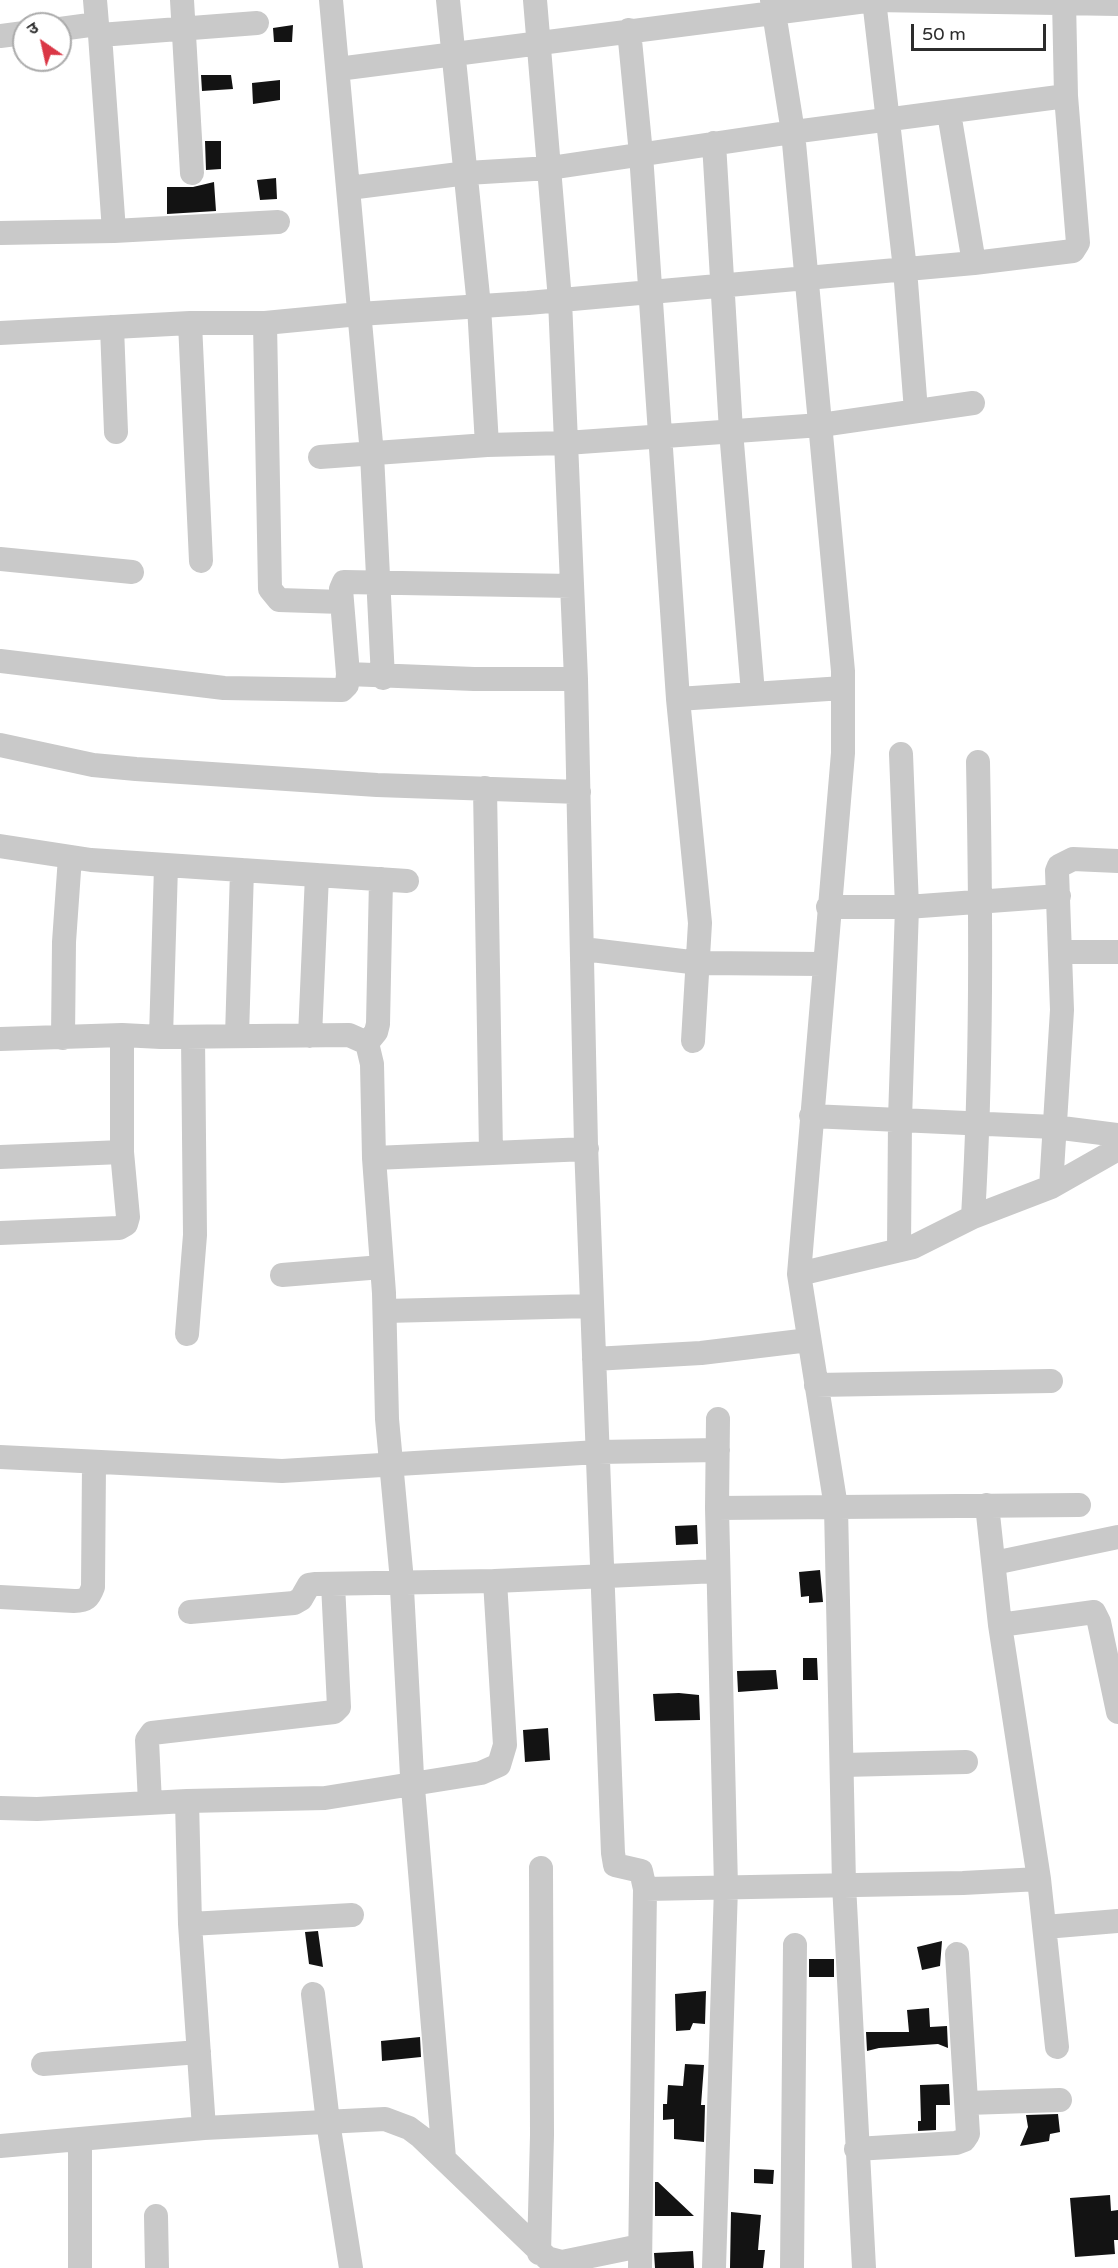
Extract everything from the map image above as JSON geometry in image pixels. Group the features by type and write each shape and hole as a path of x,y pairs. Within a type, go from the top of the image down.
{"street":[{"path":"95,0 114,231"},
{"path":"182,0 192,174"},
{"path":"331,0 372,454 383,678"},
{"path":"448,0 479,306 487,445"},
{"path":"0,2146 204,2128 385,2119 409,2128 444,2158 547,2259 562,2262 640,2257 645,1889 641,1871 619,1867 613,1859 586,1149 576,679 560,300 535,0"},
{"path":"338,69 629,30 773,7 874,0 1118,4"},
{"path":"874,0 904,269 916,411"},
{"path":"0,333 190,323 265,323 722,286 974,263 1073,251 1077,248 1066,96 1064,2"},
{"path":"773,7 793,132 843,688 843,753 823,964 799,1274 836,1507 844,1884 864,2268"},
{"path":"72,28 183,29 257,23"},
{"path":"629,30 641,154 678,699 700,923 693,1041"},
{"path":"349,188 466,173 550,168 714,143 1066,96"},
{"path":"949,113 974,263"},
{"path":"714,143 731,431 753,693"},
{"path":"0,233 114,231 278,222"},
{"path":"190,323 201,561"},
{"path":"265,323 270,589 279,600 342,602"},
{"path":"112,327 116,432"},
{"path":"320,456 487,445 566,443 661,434 821,425 972,403"},
{"path":"0,559 132,572"},
{"path":"0,661 224,688 342,690 347,685 348,674 341,589 344,582 572,586"},
{"path":"348,674 383,678 576,679"},
{"path":"678,699 843,688"},
{"path":"0,745 93,765 125,768 377,785 579,792"},
{"path":"899,1250 900,1119 907,907 901,754"},
{"path":"973,1217 979,1125 981,902 978,762"},
{"path":"485,788 491,1153"},
{"path":"0,846 70,857 166,866 407,881"},
{"path":"63,1038 64,942 70,857"},
{"path":"1052,1187 1054,1128 1060,1078 1062,952 1058,871 1062,862 1073,859 1118,861"},
{"path":"161,1037 166,866"},
{"path":"237,1036 242,870"},
{"path":"310,1036 317,874"},
{"path":"367,1043 376,1032 378,1024 381,879"},
{"path":"828,907 907,907 1059,896"},
{"path":"582,949 699,963 823,964"},
{"path":"1062,952 1118,952"},
{"path":"0,1233 122,1227 128,1217 123,1152 122,1035"},
{"path":"0,1039 122,1035 161,1037 349,1035 367,1043"},
{"path":"187,1334 195,1235 193,1037"},
{"path":"367,1043 372,1064 374,1158 385,1311 391,1462 402,1584 413,1785 444,2158"},
{"path":"811,1116 1054,1128 1118,1135"},
{"path":"374,1158 586,1149"},
{"path":"799,1274 913,1247 973,1217 1052,1187 1118,1149"},
{"path":"0,1157 123,1152"},
{"path":"282,1275 382,1267"},
{"path":"385,1311 592,1306"},
{"path":"594,1359 701,1353 809,1340"},
{"path":"816,1385 1050,1381"},
{"path":"714,2268 726,1887 718,1571 718,1419"},
{"path":"0,1457 94,1464 282,1471 391,1462 598,1452 718,1450"},
{"path":"0,1597 74,1601 85,1600 90,1596 93,1587 94,1464"},
{"path":"987,1505 1000,1625 1039,1878 1057,2047"},
{"path":"717,1508 1079,1505"},
{"path":"994,1563 1118,1538"},
{"path":"190,1612 294,1603 301,1599 309,1585 495,1581 718,1571"},
{"path":"0,1808 37,1809 187,1801 325,1798 481,1773 499,1765 505,1745 495,1581"},
{"path":"150,1803 147,1740 152,1733 334,1712 339,1707 333,1584"},
{"path":"1000,1625 1094,1612 1099,1622 1118,1712"},
{"path":"843,1765 966,1762"},
{"path":"187,1801 190,1924 204,2128"},
{"path":"539,2253 542,2135 542,1868"},
{"path":"645,1889 963,1883 1039,1878"},
{"path":"190,1924 352,1915"},
{"path":"1045,1928 1118,1921"},
{"path":"792,2268 795,1945"},
{"path":"856,2149 964,2140 968,2134 957,1954"},
{"path":"314,1994 328,2122 351,2268"},
{"path":"43,2064 199,2052"},
{"path":"967,2103 1060,2100"},
{"path":"80,2139 80,2268"},
{"path":"156,2216 157,2268"}],"building":[{"path":"293,25 292,42 274,42 273,28"},
{"path":"201,75 231,75 233,89 202,91"},
{"path":"280,80 280,100 253,104 252,83"},
{"path":"205,141 221,141 221,169 206,170"},
{"path":"276,178 277,199 260,200 257,180"},
{"path":"214,182 216,211 167,214 167,187 193,187"},
{"path":"697,1525 698,1544 676,1545 675,1526"},
{"path":"820,1570 823,1602 809,1603 809,1596 801,1597 799,1572"},
{"path":"803,1658 817,1658 818,1680 803,1680"},
{"path":"776,1670 778,1689 738,1692 737,1671"},
{"path":"653,1694 699,1695 700,1720 655,1721"},
{"path":"548,1728 550,1760 525,1762 523,1730"},
{"path":"318,1931 323,1967 309,1964 305,1932"},
{"path":"942,1941 940,1966 922,1970 917,1947"},
{"path":"809,1959 834,1959 834,1977 809,1977"},
{"path":"706,1991 705,2024 693,2023 690,2030 676,2031 675,1994"},
{"path":"929,2008 930,2027 947,2026 948,2048 938,2044 879,2048 867,2051 866,2032 909,2032 907,2010"},
{"path":"420,2037 421,2057 382,2061 381,2041"},
{"path":"685,2064 704,2065 701,2105 705,2105 704,2142 674,2139 674,2119 663,2120 663,2104 667,2104 668,2085 683,2086"},
{"path":"949,2084 950,2105 936,2105 936,2130 918,2131 918,2121 921,2121 920,2085"},
{"path":"1058,2114 1060,2132 1050,2134 1049,2141 1020,2146 1028,2127 1026,2115"},
{"path":"754,2169 774,2170 773,2184 754,2183"},
{"path":"655,2182 658,2182 694,2216 655,2216"},
{"path":"1110,2195 1111,2211 1118,2210 1118,2240 1114,2240 1115,2254 1075,2257 1070,2198"},
{"path":"731,2212 761,2215 758,2250 765,2250 763,2268 730,2268"},
{"path":"693,2251 694,2268 655,2268 654,2253"}]}
